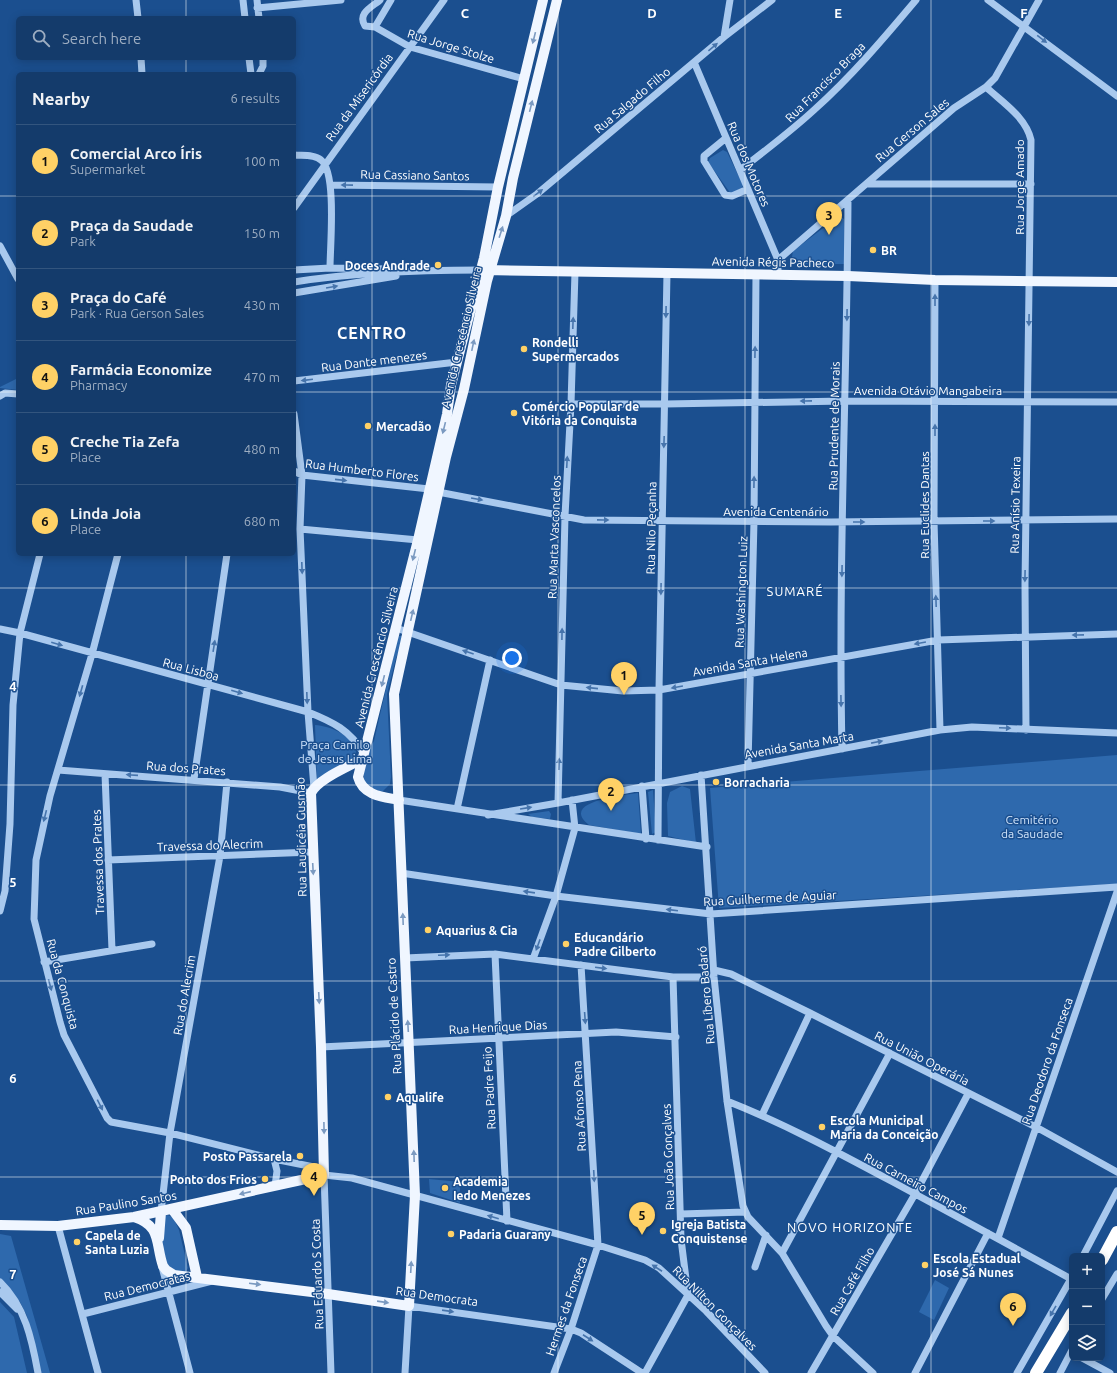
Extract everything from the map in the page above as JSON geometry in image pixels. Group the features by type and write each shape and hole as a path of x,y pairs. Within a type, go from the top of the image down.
{"highway":[{"path":"1105,1254 1117,1232"},
{"path":"1036,1373 1069,1317"}],"main road":[{"name":"Avenida Crescêncio Silveira","path":"543,0 498,188 485,270 470,363 464,389 457,411 433,491 418,540 368,743 358,777 360,782 368,791 399,800 394,694 408,632 433,491 447,414 451,385 485,270 506,216 511,189 557,0"},
{"path":"498,188 501,186 511,189"},
{"name":"Avenida Régis Pacheco","path":"485,270 848,276 935,280 1117,282"},
{"path":"457,362 464,360 470,363"},
{"path":"451,385 457,390 464,389"},
{"path":"312,791 324,780 363,756"},
{"path":"381,796 397,782"},
{"name":"Rua Laudicéia Gusmão","path":"312,791 313,852 322,1047 324,1172"},
{"name":"Rua Plácido de Castro","path":"399,800 416,1195 409,1306"},
{"name":"Rua Paulino Santos","path":"0,1225 58,1226 134,1217 276,1186 324,1172"},
{"path":"172,1209 186,1228 197,1277"},
{"path":"158,1243 161,1212"},
{"path":"134,1217 149,1224 154,1230 161,1259"},
{"name":"Rua Democrata","path":"161,1259 166,1270 174,1275 328,1294 409,1306"}],"street":[{"path":"136,0 138,16"},
{"path":"243,0 245,16"},
{"path":"257,0 258,16"},
{"path":"258,8 341,0"},
{"name":"Rua Jorge Stolze","path":"380,0 364,13 362,17 365,26 375,27 410,47 524,79"},
{"path":"375,27 391,0"},
{"name":"Rua da Misericórdia","path":"296,205 444,0"},
{"path":"724,37 730,0"},
{"name":"Rua Salgado Filho","path":"506,216 537,194 724,37 772,0"},
{"name":"Rua Francisco Braga","path":"740,170 783,138 815,109 868,55 916,0"},
{"path":"988,0 1117,96"},
{"name":"Rua Gerson Sales","path":"778,260 954,108 986,87 1004,63 1039,0"},
{"path":"141,60 142,72"},
{"path":"249,60 251,72"},
{"path":"260,72 263,66 263,60"},
{"name":"Rua dos Motores","path":"694,62 778,260 778,275"},
{"name":"Rua Jorge Amado","path":"986,87 1019,118 1027,128 1031,140 1030,281"},
{"path":"726,138 704,156 704,161 725,194 732,196 748,189"},
{"path":"296,156 313,156 325,164 331,185 330,268"},
{"path":"866,184 1031,184"},
{"name":"Rua Cassiano Santos","path":"331,185 498,188"},
{"name":"Rua Prudente de Morais","path":"842,749 840,657 848,276 848,200"},
{"path":"0,246 16,275"},
{"name":"Avenida Régis Pacheco","path":"296,270 382,268 414,270 485,270"},
{"name":"Avenida Régis Pacheco","path":"296,282 326,277 414,270"},
{"name":"Avenida Régis Pacheco","path":"296,293 429,270"},
{"name":"Rua Marta Vasconcelos","path":"558,803 565,516 571,404 575,272"},
{"name":"Rua Nilo Peçanha","path":"658,840 660,782 659,690 667,273"},
{"name":"Rua Washington Luiz","path":"748,765 754,521 756,274"},
{"name":"Rua Euclides Dantas","path":"935,280 934,521 940,730"},
{"name":"Rua Anísio Texeira","path":"1026,730 1025,584 1030,281"},
{"name":"Rua Dante menezes","path":"296,381 457,362"},
{"path":"0,396 5,393 16,394"},
{"name":"Avenida Otávio Mangabeira","path":"571,404 665,404 845,400 1117,402"},
{"name":"Rua Laudicéia Gusmão","path":"296,429 302,475 300,529 312,791"},
{"name":"Rua Humberto Flores","path":"296,472 302,475 433,491"},
{"name":"Avenida Centenário","path":"433,491 584,520 662,522 843,522 1117,519"},
{"path":"300,529 418,540"},
{"path":"0,912 5,891 10,824 13,706 20,633 39,556"},
{"name":"Rua da Conquista","path":"117,556 92,654 50,796 36,860 34,919 64,1035 107,1118 114,1123 170,1133 324,1172"},
{"path":"194,780 228,556"},
{"name":"Avenida Santa Helena","path":"396,628 561,684 623,691 659,690 938,640 1117,634"},
{"name":"Rua Lisboa","path":"0,629 20,633 92,654 308,712 347,732 358,744 363,756"},
{"path":"457,809 490,660"},
{"name":"Avenida Santa Marta","path":"488,814 558,803 748,765 940,730 972,727 1117,734"},
{"name":"Rua dos Prates","path":"58,770 227,782 312,791"},
{"name":"Travessa dos Prates","path":"105,774 112,950"},
{"name":"Rua Líbero Badaró","path":"701,775 707,847 714,973 727,1101 745,1212"},
{"name":"Rua do Alecrim","path":"161,1212 170,1133 220,856 227,782"},
{"path":"642,786 646,839"},
{"path":"399,800 646,839 707,847"},
{"path":"533,958 556,896 575,828 572,800"},
{"name":"Travessa do Alecrim","path":"108,860 313,852"},
{"name":"Rua Guilherme de Aguiar","path":"401,873 556,896 711,914 1117,886"},
{"name":"Rua Deodoro da Fonseca","path":"998,1238 1117,892"},
{"path":"44,962 152,944"},
{"name":"Rua União Operária","path":"405,958 495,954 673,977 714,973 731,974 1036,1127 1117,1172"},
{"name":"Rua Padre Feijo","path":"495,954 507,1221"},
{"name":"Rua Afonso Pena","path":"581,965 598,1245"},
{"name":"Rua João Gonçalves","path":"673,977 683,1262 688,1295"},
{"path":"762,1115 810,1013"},
{"name":"Rua Henrique Dias","path":"322,1047 616,1032 676,1037"},
{"path":"782,1254 838,1153 890,1053"},
{"name":"Rua Café Filho","path":"811,1373 915,1194 968,1094"},
{"name":"Rua Carneiro Campos","path":"727,1101 762,1115 838,1153 1069,1277"},
{"path":"274,1159 277,1171 276,1186"},
{"name":"Rua Nilton Gonçalves","path":"324,1172 416,1195 598,1245 646,1260 659,1268 688,1295 765,1373"},
{"name":"Rua Eduardo S Costa","path":"324,1172 331,1373"},
{"path":"1085,1253 1117,1191"},
{"path":"681,1214 745,1212 782,1254 818,1316 833,1336 873,1373"},
{"path":"58,1226 98,1373"},
{"path":"915,1373 988,1233"},
{"path":"755,1267 766,1235"},
{"name":"Hermes da Fonseca","path":"554,1373 571,1329 598,1245"},
{"path":"161,1259 190,1373"},
{"path":"1105,1294 1117,1274"},
{"name":"Rua Democratas","path":"83,1314 216,1280"},
{"path":"0,1282 14,1297 23,1315 38,1373"},
{"path":"1017,1373 1069,1282"},
{"path":"0,1292 23,1315"},
{"path":"645,1373 688,1295"},
{"name":"Rua Democrata","path":"409,1306 571,1329 581,1333 642,1373"},
{"name":"Rua Plácido de Castro","path":"405,1373 409,1306"},
{"path":"1060,1373 1069,1357"},
{"path":"1088,1361 1110,1373"}],"green space":[{"path":"723,150 727,152 743,185 742,188 731,194 708,162 710,158"},
{"path":"839,216 844,219 844,264 801,264 796,262 792,257 793,251"},
{"path":"16,379 16,390 0,387"},
{"name":"Praça Camilo de Jesus Lima","path":"398,636 402,636 402,644 396,658 387,694 391,777 390,784 382,792 364,785 364,758 374,741"},
{"name":"Praça Camilo de Jesus Lima","path":"315,725 327,727 340,732 346,736 354,746 356,752 352,762 317,782"},
{"name":"Cemitério da Saudade","path":"1117,755 1117,884 719,908 710,788"},
{"path":"682,786 690,789 696,843 668,836 667,803 670,792"},
{"path":"653,790 656,832 652,834 648,792"},
{"path":"638,793 641,834 589,825 582,817 582,810 588,805 597,801"},
{"path":"549,811 551,814 550,819 532,817 528,814"},
{"name":"Academia Iedo Menezes","path":"429,1179 460,1182 460,1203 430,1193"},
{"path":"167,1215 173,1217 179,1230 188,1268 185,1274 180,1274 167,1266 161,1243 162,1218"},
{"path":"0,1234 11,1236 50,1373 41,1373 27,1316 20,1302 0,1278"},
{"path":"935,1280 949,1288 934,1320 919,1312"},
{"path":"0,1302 14,1317 27,1373 0,1373"}],"place":[{"name":"Praça do Café","path":"829,235"},
{"name":"BR","path":"873,250"},
{"name":"Doces Andrade","path":"438,265"},
{"name":"Rondelli Supermercados","path":"524,349"},
{"name":"Comércio Popular de Vitória da Conquista","path":"514,413"},
{"name":"Mercadão","path":"368,426"},
{"name":"Comercial Arco Íris","path":"624,695"},
{"name":"Borracharia","path":"716,782"},
{"name":"Praça da Saudade","path":"611,811"},
{"name":"Aquarius & Cia","path":"428,930"},
{"name":"Educandário Padre Gilberto","path":"566,944"},
{"name":"Aqualife","path":"388,1097"},
{"name":"Escola Municipal Maria da Conceição","path":"822,1127"},
{"name":"Posto Passarela","path":"300,1156"},
{"name":"Ponto dos Frios","path":"265,1179"},
{"name":"Academia Iedo Menezes","path":"445,1188"},
{"name":"Farmácia Economize","path":"314,1196"},
{"name":"Igreja Batista Conquistense","path":"663,1231"},
{"name":"Padaria Guarany","path":"451,1234"},
{"name":"Creche Tia Zefa","path":"642,1235"},
{"name":"Capela de Santa Luzia","path":"77,1242"},
{"name":"Escola Estadual José Sá Nunes","path":"925,1265"},
{"name":"Linda Joia","path":"1013,1326"}],"district":[{"name":"CENTRO","path":"372,333"},
{"name":"SUMARÉ","path":"795,591"},
{"name":"NOVO HORIZONTE","path":"850,1227"}]}
